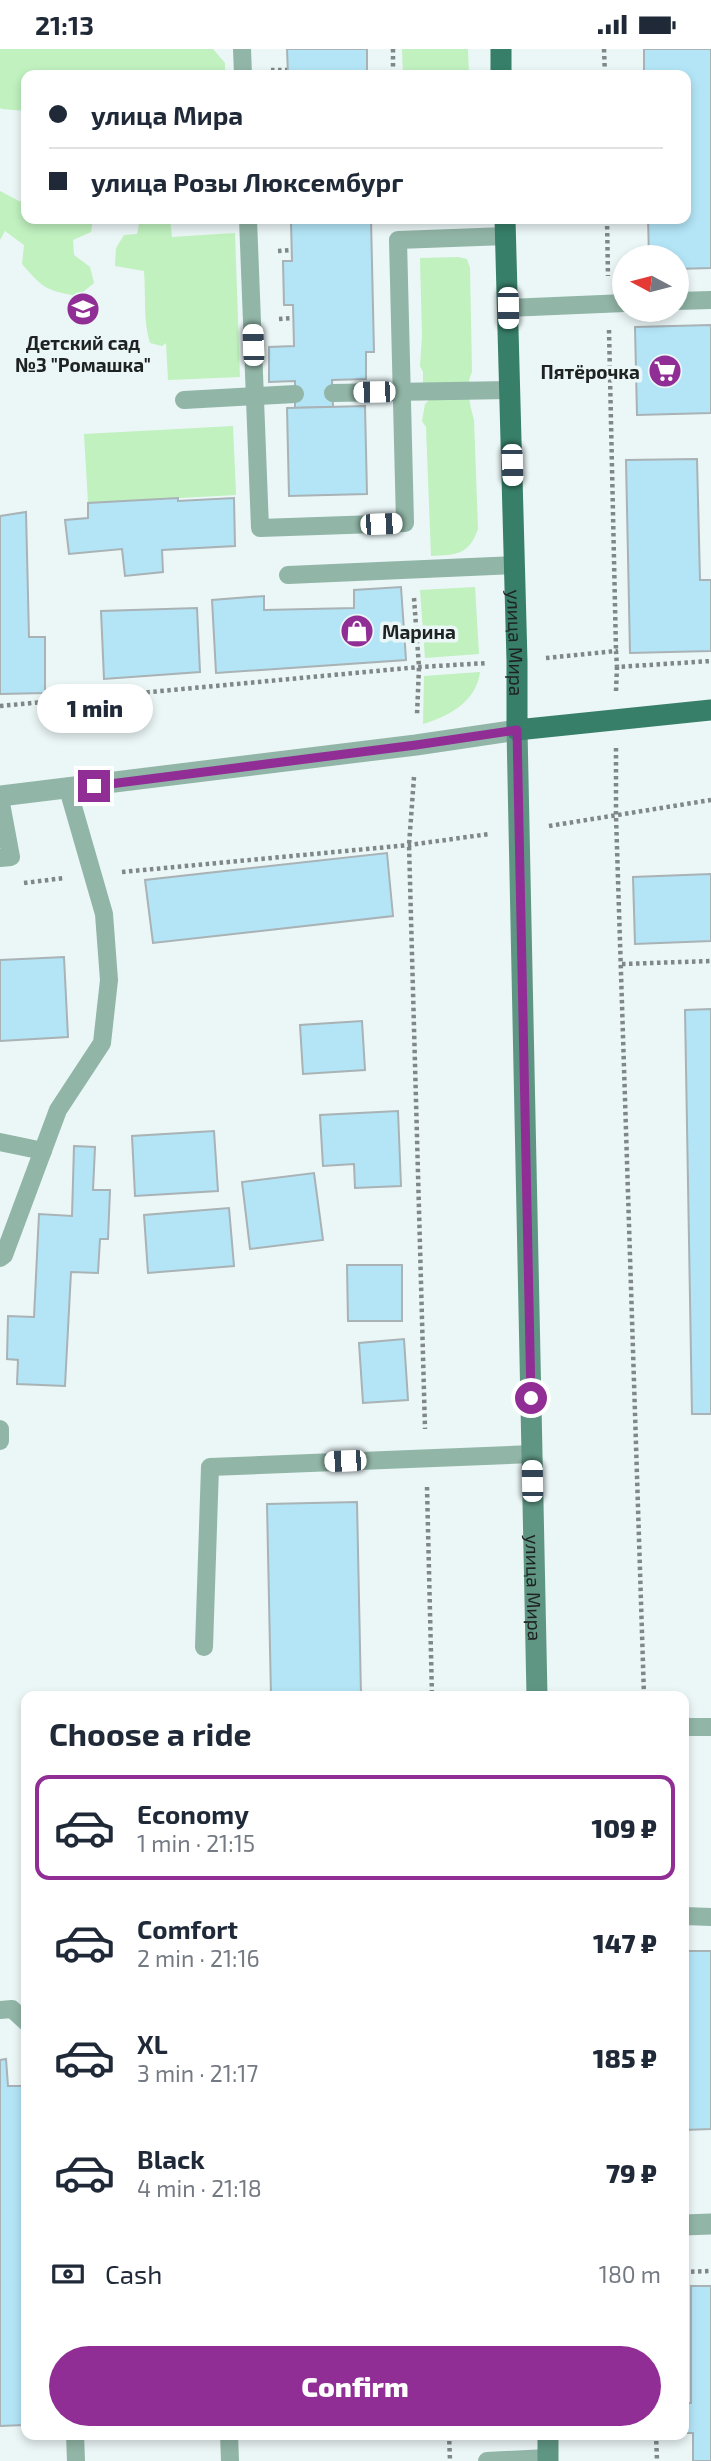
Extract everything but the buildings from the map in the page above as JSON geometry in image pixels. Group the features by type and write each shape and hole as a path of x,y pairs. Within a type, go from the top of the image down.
{"main road":[{"path":"500,49 501,70"},
{"name":"улица Мира","path":"506,227 537,1691"},
{"path":"517,730 711,710"},
{"path":"548,2440 548,2460"}],"street":[{"path":"0,797 517,730"},
{"path":"689,2225 711,2224"}],"lane":[{"path":"242,49 243,70"},
{"path":"248,224 260,528 405,523 398,240 506,227"},
{"path":"690,301 711,300"},
{"path":"508,308 612,304"},
{"path":"333,393 510,390"},
{"path":"184,400 295,394"},
{"path":"288,575 515,565"},
{"path":"0,1258 5,1255 58,1110 102,1043 109,980 104,914 68,789"},
{"path":"0,797 11,857 0,858"},
{"path":"0,1142 43,1151"},
{"path":"0,1429 0,1440"},
{"path":"204,1647 210,1467 532,1454"},
{"path":"689,1727 711,1727"},
{"path":"689,1916 711,1917"},
{"path":"0,2010 12,2009 21,2017"},
{"path":"75,2440 76,2461"},
{"path":"229,2440 230,2461"},
{"path":"487,2461 548,2460"}],"path":[{"path":"393,49 393,70"},
{"path":"604,49 605,70"},
{"path":"608,224 612,261"},
{"path":"617,322 616,816 644,1691"},
{"path":"411,570 419,667 409,845 432,1691"},
{"path":"0,705 616,651"},
{"path":"617,667 711,661"},
{"path":"13,884 409,845 711,800"},
{"path":"621,964 711,961"},
{"path":"689,2272 711,2271"},
{"path":"449,2440 450,2461"},
{"path":"656,2440 657,2461"}],"green space":[{"path":"0,49 213,49 225,63 225,70 21,70 21,111 0,108"},
{"path":"402,49 468,49 469,70 403,70"},
{"path":"0,191 21,201 21,224 92,224 91,232 73,240 74,255 90,267 94,283 78,296 52,290 35,279 22,264 24,245 5,231 0,240"},
{"path":"139,224 171,224 172,237 235,233 240,377 168,380 166,343 162,346 150,343 148,335 144,271 115,266 116,248 124,235 137,234"},
{"path":"420,258 467,259 470,268 472,372 469,389 474,420 478,529 466,549 448,555 431,556 426,427 422,421 425,404 433,396 423,385 420,366"},
{"path":"233,426 236,495 88,503 84,434"},
{"path":"475,587 479,654 425,658 420,590"},
{"path":"480,672 467,700 442,717 423,724 424,676"}],"place":[{"name":"Детский сад №3 \"Ромашка\"","path":"83,309"},
{"name":"Пятёрочка","path":"665,371"},
{"name":"Марина","path":"357,631"}],"route":[{"path":"94,786 517,730 531,1398"}]}
